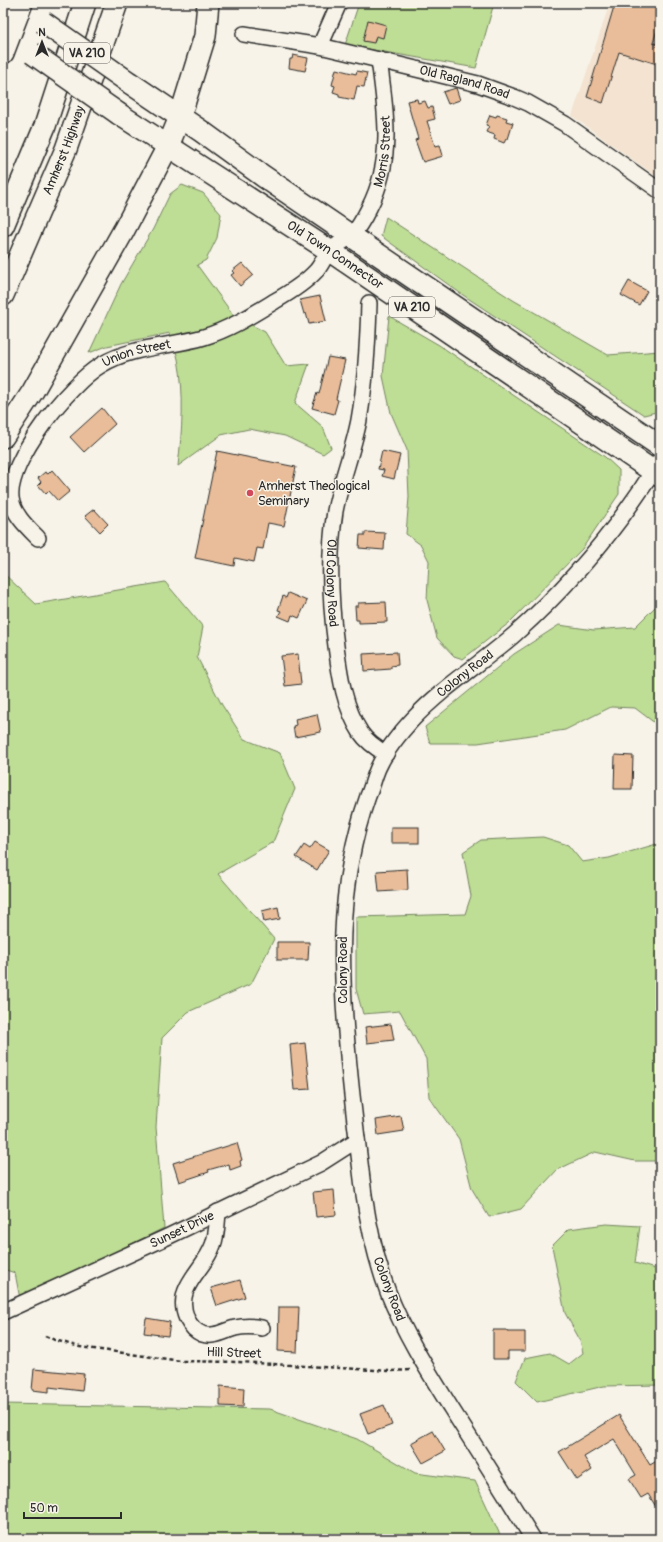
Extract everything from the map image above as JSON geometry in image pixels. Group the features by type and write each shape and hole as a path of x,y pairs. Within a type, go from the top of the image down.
{"highway":[{"name":"Amherst Highway","path":"3,226 45,126 85,3"},
{"name":"Amherst Highway","path":"3,295 66,149 117,3"},
{"path":"3,437 32,391 124,230 168,146 180,117 205,36 208,3"},
{"path":"6,45 22,5"},
{"name":"Old Town Connector","path":"22,5 43,22 263,176 660,446"},
{"name":"Old Town Connector","path":"6,45 32,53 119,114 330,251 658,469"}],"street":[{"path":"320,46 339,3"},
{"name":"Old Ragland Road","path":"244,34 320,46 478,84 528,103 565,124 660,191"},
{"name":"Morris Street","path":"351,236 363,220 373,200 380,183 386,155 387,131 379,60"},
{"name":"Union Street","path":"38,538 24,524 16,511 12,500 11,490 26,449 47,420 86,375 102,364 119,356 204,337 232,326 293,290 316,271 330,251 351,236"},
{"name":"Old Colony Road","path":"369,303 365,382 358,421 336,509 332,533 330,564 332,617 339,673 344,694 351,714 361,733 372,745 386,754"},
{"name":"Colony Road","path":"533,1539 426,1367 402,1325 388,1292 377,1258 366,1209 344,1015 342,935 346,891 359,822 378,769 386,754 413,719 431,701 514,635 550,601 618,523 658,469"},
{"name":"Sunset Drive","path":"3,1312 132,1254 322,1163 357,1140"},
{"path":"218,1212 213,1245 206,1260 191,1279 186,1290 184,1302 185,1314 189,1323 203,1334 214,1335 244,1326 262,1328"}],"path":[{"name":"Hill Street","path":"45,1336 80,1346 181,1361 239,1362 390,1371 410,1370 426,1367"}],"shaded area":[{"path":"610,3 660,3 660,173 657,177 572,116"}],"green space":[{"path":"359,3 494,3 476,68 345,45"},
{"path":"182,185 203,193 221,214 217,238 206,260 197,265 234,316 265,332 286,366 309,364 295,403 323,427 331,448 323,454 285,436 249,429 221,435 178,466 182,426 182,386 178,359 170,333 107,346 89,353 121,284 153,229 170,194"},
{"path":"386,217 513,300 608,355 660,351 660,411 644,415 460,293 381,236"},
{"path":"389,316 439,345 605,457 619,470 619,494 582,549 509,623 463,659 454,656 437,638 427,600 429,561 421,545 406,534 409,497 407,450 391,413 383,376"},
{"path":"3,573 36,604 165,582 203,627 197,657 222,705 244,739 280,753 295,789 273,842 218,874 274,939 251,984 188,1012 162,1038 156,1127 164,1228 20,1299 15,1273 3,1269"},
{"path":"660,586 660,727 635,708 611,707 565,730 478,743 430,743 425,727 514,654 559,625 594,630 635,627 656,606"},
{"path":"543,837 568,845 582,862 609,858 660,843 660,1161 635,1161 595,1152 557,1170 521,1209 489,1217 472,1189 459,1139 429,1097 426,1059 400,1011 363,1014 356,989 356,917 465,914 471,896 463,852 481,840"},
{"path":"606,1224 640,1226 635,1263 655,1269 660,1261 660,1385 604,1386 537,1402 516,1381 525,1358 550,1353 569,1364 583,1353 580,1340 565,1313 552,1246 569,1229"},
{"path":"3,1404 270,1409 357,1439 415,1473 475,1481 502,1539 3,1539"}],"building":[{"path":"615,3 660,3 660,20 653,43 660,45 660,65 619,52 603,103 587,97"},
{"path":"368,20 386,25 383,38 376,36 374,43 363,41"},
{"path":"293,55 308,58 305,71 289,68 290,59 292,59"},
{"path":"336,69 356,74 357,71 367,73 364,87 357,86 354,100 339,97 339,94 333,92 335,86 332,85"},
{"path":"456,88 460,100 448,104 443,92"},
{"path":"417,99 418,103 425,101 428,108 432,107 435,119 427,121 435,146 440,145 443,156 423,162 415,140 418,139 407,101"},
{"path":"490,115 496,117 497,115 507,118 506,121 513,123 508,139 506,139 504,143 494,139 495,135 486,132 489,126 486,125"},
{"path":"242,263 253,275 240,286 231,275 234,273 232,271"},
{"path":"629,281 647,291 639,305 621,295"},
{"path":"320,296 326,321 309,324 300,300"},
{"path":"328,357 345,360 334,414 312,408 317,393 319,394"},
{"path":"102,408 115,424 84,452 70,437"},
{"name":"Amherst Theological Seminary","path":"217,451 296,467 284,526 268,523 263,549 257,548 254,562 235,558 234,566 195,558"},
{"path":"382,451 400,455 394,479 382,476 384,470 378,469"},
{"path":"52,470 70,491 58,501 49,491 46,494 38,485 41,482 38,478 45,472 48,474"},
{"path":"94,509 108,524 100,532 85,516"},
{"path":"365,532 385,533 384,550 359,548 360,535 365,535"},
{"path":"288,593 307,601 299,618 292,615 290,621 278,616 281,611 278,610 283,596 286,598"},
{"path":"386,602 387,622 359,623 359,620 356,620 355,606 358,606 358,603"},
{"path":"397,652 398,665 391,666 391,669 364,671 363,654"},
{"path":"298,654 301,684 285,686 281,656"},
{"path":"317,714 321,732 295,737 293,726 296,725 295,719"},
{"path":"615,755 633,756 632,789 614,789"},
{"path":"391,827 419,827 419,843 391,843"},
{"path":"315,842 329,850 317,870 296,857 304,845 310,849"},
{"path":"407,869 408,890 379,892 377,871"},
{"path":"278,907 280,919 264,922 262,911"},
{"path":"277,942 309,942 308,960 277,960"},
{"path":"391,1024 394,1040 367,1043 365,1027"},
{"path":"305,1043 310,1089 294,1090 290,1045"},
{"path":"401,1116 404,1131 378,1135 376,1120"},
{"path":"237,1143 242,1160 240,1161 241,1166 230,1170 229,1164 208,1170 209,1172 179,1182 173,1163"},
{"path":"334,1190 336,1215 316,1217 313,1192"},
{"path":"240,1280 245,1297 217,1306 211,1288"},
{"path":"279,1307 299,1307 297,1352 278,1351"},
{"path":"146,1318 170,1322 168,1336 144,1333"},
{"path":"493,1330 525,1332 525,1351 508,1351 508,1359 493,1359"},
{"path":"34,1369 84,1374 82,1391 49,1387 49,1392 32,1390"},
{"path":"220,1386 244,1388 243,1407 220,1406"},
{"path":"384,1405 392,1425 368,1434 360,1414"},
{"path":"619,1415 650,1465 660,1459 660,1513 648,1494 641,1498 629,1479 636,1475 614,1439 584,1457 592,1470 577,1480 559,1452"},
{"path":"433,1431 445,1451 423,1463 411,1443"}],"place":[{"name":"Amherst Theological Seminary","path":"250,493"}]}
